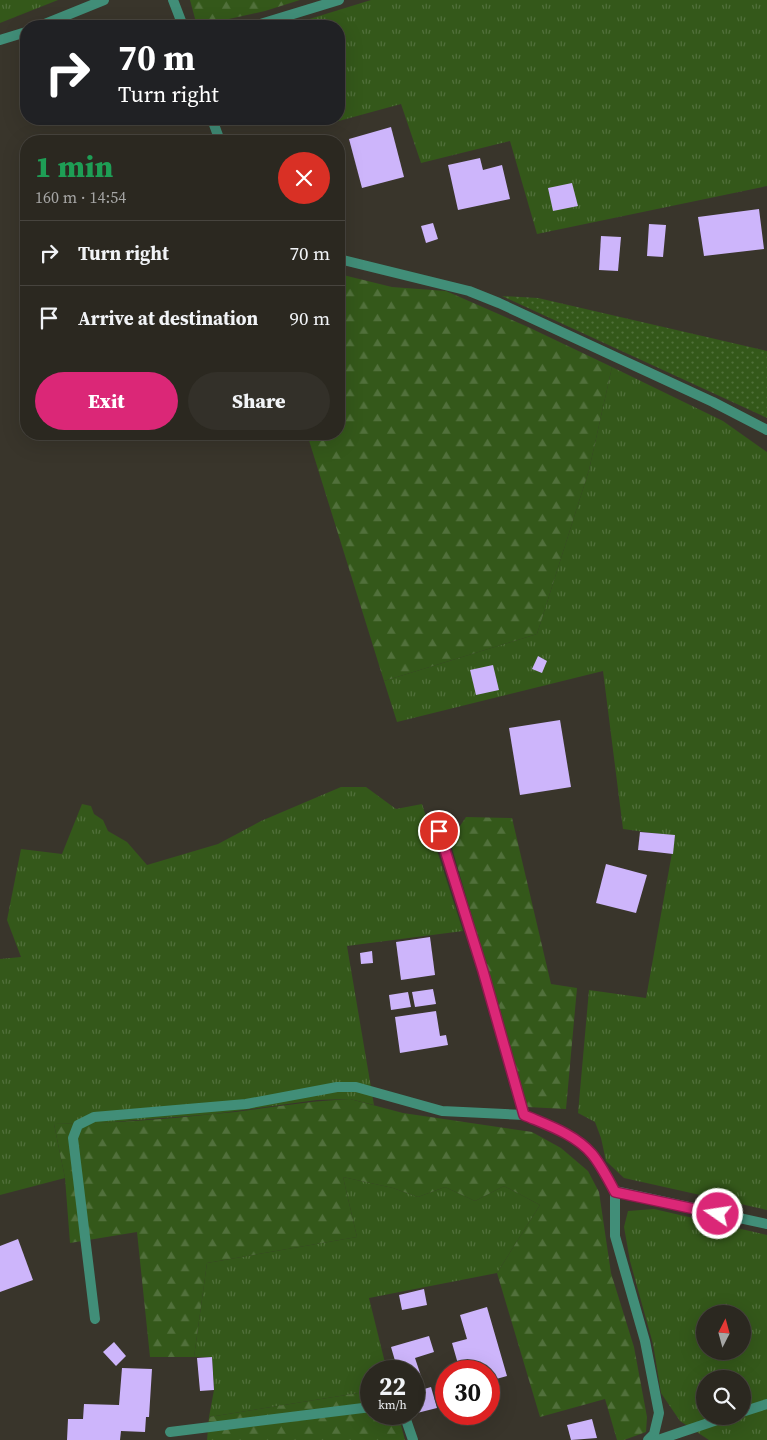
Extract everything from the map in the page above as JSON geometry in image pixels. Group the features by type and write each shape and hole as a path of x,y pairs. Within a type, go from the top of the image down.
{"street":[{"path":"55,20 104,0"},
{"path":"173,0 181,20"},
{"path":"274,20 339,0"},
{"path":"0,40 20,34"},
{"path":"345,260 435,282 499,302 713,402 767,430"},
{"path":"439,831 483,971 524,1115"},
{"path":"95,1319 73,1138 78,1125 94,1117 246,1104 337,1087 376,1092 442,1111 524,1115 561,1131 581,1143 593,1155 615,1192 615,1236 645,1341 659,1413 654,1434 648,1440"},
{"path":"615,1192 767,1224"},
{"path":"751,1409 767,1404"},
{"path":"170,1432 360,1407"},
{"path":"408,1425 413,1440"},
{"path":"658,1440 702,1425"}],"green space":[{"path":"0,0 58,0 0,23"},
{"path":"190,0 300,0 265,11 224,20 195,20"},
{"path":"371,0 767,0 767,186 537,234 510,141 421,163 401,104 345,119 345,20 306,20"},
{"path":"345,275 392,287 446,291 612,367 589,470 537,634 384,681 309,440 345,440"},
{"path":"502,296 538,298 767,351 767,418"},
{"path":"612,367 723,421 767,452 767,1210 624,1178 606,1161 595,1122 578,1113 589,990 646,998 675,836 623,829 603,671 397,722 384,681 537,634 589,470"},
{"path":"341,787 366,787 396,809 422,804 463,931 347,946 374,1105 350,1099 317,1100 214,1114 99,1123 54,1124 65,1178 0,1195 0,959 21,957 7,920 21,849 62,854 82,804 91,806 94,814 103,820 108,831 127,842 147,865 218,844 261,821"},
{"path":"466,817 512,818 551,984 577,988 566,1109 527,1107 450,841"},
{"path":"350,1099 403,1113 532,1132 561,1148 588,1171 599,1192 611,1273 634,1347 647,1417 646,1432 624,1440 617,1440 605,1399 540,1417 497,1273 540,1205 504,1186 475,1201 445,1187 418,1197 393,1188 343,1177 357,1237 207,1263 194,1357 150,1357 137,1232 70,1243 65,1178 54,1124 174,1118"},
{"path":"343,1177 393,1188 418,1197 445,1187 475,1201 504,1186 540,1205 497,1273 369,1298 384,1360 360,1360 360,1393 209,1417 214,1390 212,1357 194,1357 207,1263 357,1237"},
{"path":"654,1209 767,1235 767,1440 709,1440 680,1421 661,1393 653,1344 630,1261 624,1227 628,1211"},
{"path":"360,1393 360,1425 401,1425 405,1440 207,1440 209,1417"}],"building":[{"path":"391,127 404,177 362,188 349,139"},
{"path":"480,158 483,170 502,165 510,199 458,210 448,165"},
{"path":"572,183 578,206 553,211 548,188"},
{"path":"759,209 764,249 704,256 698,217"},
{"path":"433,223 438,239 426,243 421,226"},
{"path":"649,224 666,225 663,257 647,256"},
{"path":"601,236 621,237 618,271 599,270"},
{"path":"538,656 547,661 542,673 532,669"},
{"path":"493,665 499,690 476,695 470,670"},
{"path":"560,720 571,787 520,795 509,728"},
{"path":"640,832 675,835 673,854 638,850"},
{"path":"606,864 647,875 636,913 596,903"},
{"path":"430,937 435,975 401,980 396,942"},
{"path":"372,951 373,963 361,964 360,953"},
{"path":"433,989 436,1004 415,1007 412,992"},
{"path":"408,992 411,1007 391,1010 389,995"},
{"path":"436,1011 440,1036 446,1035 448,1045 400,1053 395,1017"},
{"path":"18,1239 33,1280 0,1292 0,1246"},
{"path":"424,1289 427,1305 402,1310 399,1295"},
{"path":"487,1307 507,1376 500,1378 500,1360 457,1360 452,1343 467,1339 460,1315"},
{"path":"429,1336 434,1352 415,1358 416,1360 395,1360 391,1347"},
{"path":"114,1342 126,1356 116,1366 103,1352"},
{"path":"212,1357 214,1390 200,1391 197,1358"},
{"path":"122,1368 152,1369 149,1417 146,1417 145,1432 121,1431 120,1440 67,1440 68,1419 83,1419 84,1404 119,1405"},
{"path":"431,1387 435,1408 425,1411 425,1389"},
{"path":"592,1419 597,1438 571,1440 567,1425"}],"route":[{"path":"439,831 483,971 524,1115 561,1131 581,1143 593,1155 615,1192 718,1214"}]}
